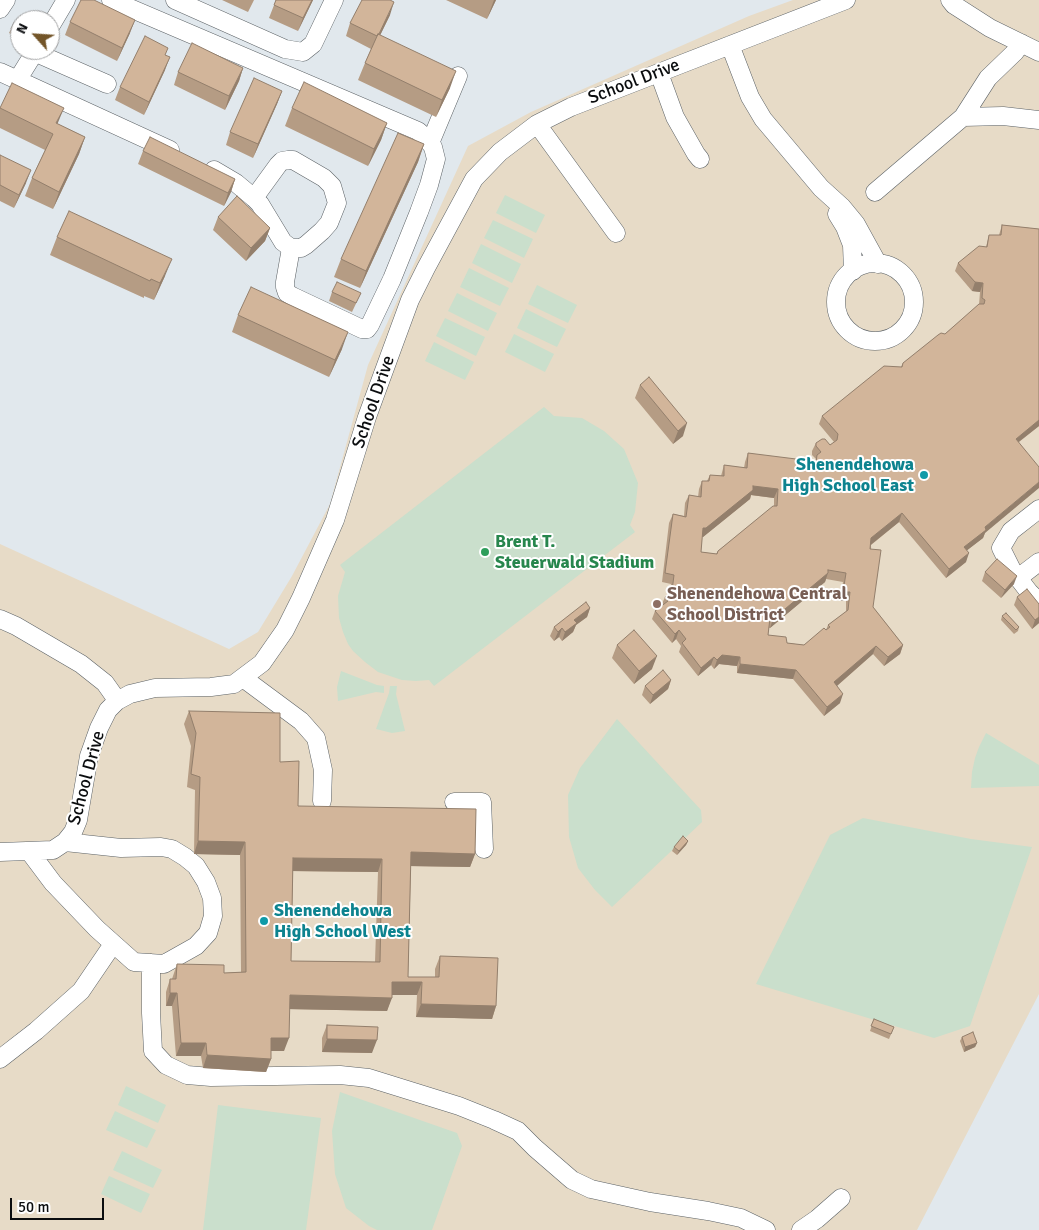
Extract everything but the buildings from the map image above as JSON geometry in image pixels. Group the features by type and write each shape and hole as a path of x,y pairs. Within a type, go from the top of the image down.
{"street":[{"path":"0,9 6,0"},
{"path":"111,0 418,131 433,147 436,159 429,185 392,279 366,329 362,329 287,293 285,282 291,248"},
{"path":"175,0 285,49 303,52 313,44 334,0"},
{"name":"School Drive","path":"0,852 53,850 65,842 73,832 78,820 89,756 108,710 118,700 130,694 155,688 210,688 234,684 262,663 285,630 335,520 367,416 410,300 474,179 500,152 537,124 571,107 846,0"},
{"path":"950,0 954,5 990,28 1039,52"},
{"path":"875,192 963,117 988,78 1016,52 1021,43"},
{"path":"730,45 750,98 763,119 821,188 842,207 856,224 878,264"},
{"path":"18,79 30,60"},
{"path":"55,60 107,84"},
{"path":"0,72 185,157"},
{"path":"660,72 675,117 700,159"},
{"path":"430,143 458,76"},
{"path":"963,117 1003,116 1039,120"},
{"path":"537,124 616,233"},
{"path":"203,165 236,183 254,198 264,210 283,242 291,248 301,248 322,231 329,223 337,203 332,186 318,174 293,160 282,161 254,198"},
{"path":"821,188 845,227 852,245 853,271"},
{"path":"878,264 890,266 901,273 909,282 914,306 911,318 904,328 894,336 883,341 871,341 858,338 847,330 836,306 838,292 844,280 853,271 865,265 878,264"},
{"path":"1039,509 1011,531 1001,548 1012,570 1039,602"},
{"path":"1018,578 1039,562"},
{"path":"0,620 16,626 81,664 105,683 118,700"},
{"path":"242,678 301,721 316,738 323,770 322,801"},
{"path":"454,802 482,802 484,849"},
{"path":"29,851 53,883 97,930 134,962 164,964 196,946 208,933 213,916 212,898 206,882 196,866 172,848 121,848 65,842"},
{"path":"0,1059 36,1031 80,991 114,944"},
{"path":"151,963 151,1013 154,1051 166,1065 187,1075 211,1077 340,1075 369,1078 459,1106 518,1131 572,1180 591,1189 650,1202 741,1218 766,1230"},
{"path":"801,1230 841,1198"}],"shaded area":[{"name":"Shenendehowa Central School District","path":"793,0 1039,0 1039,994 917,1230 0,1230 0,544 229,649 258,632 292,576 330,504 368,365 468,146 531,112 749,16"}],"green space":[{"path":"505,195 545,215 536,233 496,213"},
{"path":"493,220 533,239 524,258 484,238"},
{"path":"481,244 521,264 512,283 472,263"},
{"path":"469,268 509,288 500,306 460,287"},
{"path":"537,285 577,305 568,323 528,304"},
{"path":"457,293 497,313 488,331 448,311"},
{"path":"526,309 566,329 557,347 517,328"},
{"path":"445,318 485,337 476,356 436,336"},
{"path":"514,334 554,354 545,372 505,352"},
{"path":"434,342 474,362 465,380 425,361"},
{"name":"Brent T. Steuerwald Stadium","path":"544,407 554,416 582,418 604,431 624,449 638,483 635,512 630,525 635,532 434,686 429,680 402,680 378,672 353,651 343,632 339,618 338,596 345,572 340,565"},
{"path":"341,671 384,686 384,693 376,692 338,701 337,687"},
{"path":"390,686 397,686 396,694 405,731 392,733 376,729"},
{"path":"617,719 701,810 702,822 612,907 595,890 578,868 569,837 568,795 580,768"},
{"path":"986,733 1039,765 1039,786 971,788 975,758"},
{"path":"863,818 971,839 1032,847 970,1026 934,1038 756,984 830,835"},
{"path":"126,1086 166,1105 158,1123 118,1105"},
{"path":"340,1092 457,1133 462,1146 432,1230 377,1230 346,1208 335,1174 332,1131"},
{"path":"218,1105 321,1118 306,1230 203,1230"},
{"path":"115,1111 156,1130 147,1148 106,1130"},
{"path":"122,1151 162,1170 153,1188 113,1170"},
{"path":"109,1176 150,1194 141,1213 101,1194"}],"place":[{"name":"Shenendehowa High School East","path":"924,475"},
{"name":"Brent T. Steuerwald Stadium","path":"485,552"},
{"name":"Shenendehowa Central School District","path":"657,604"},
{"name":"Shenendehowa High School West","path":"264,921"}]}
